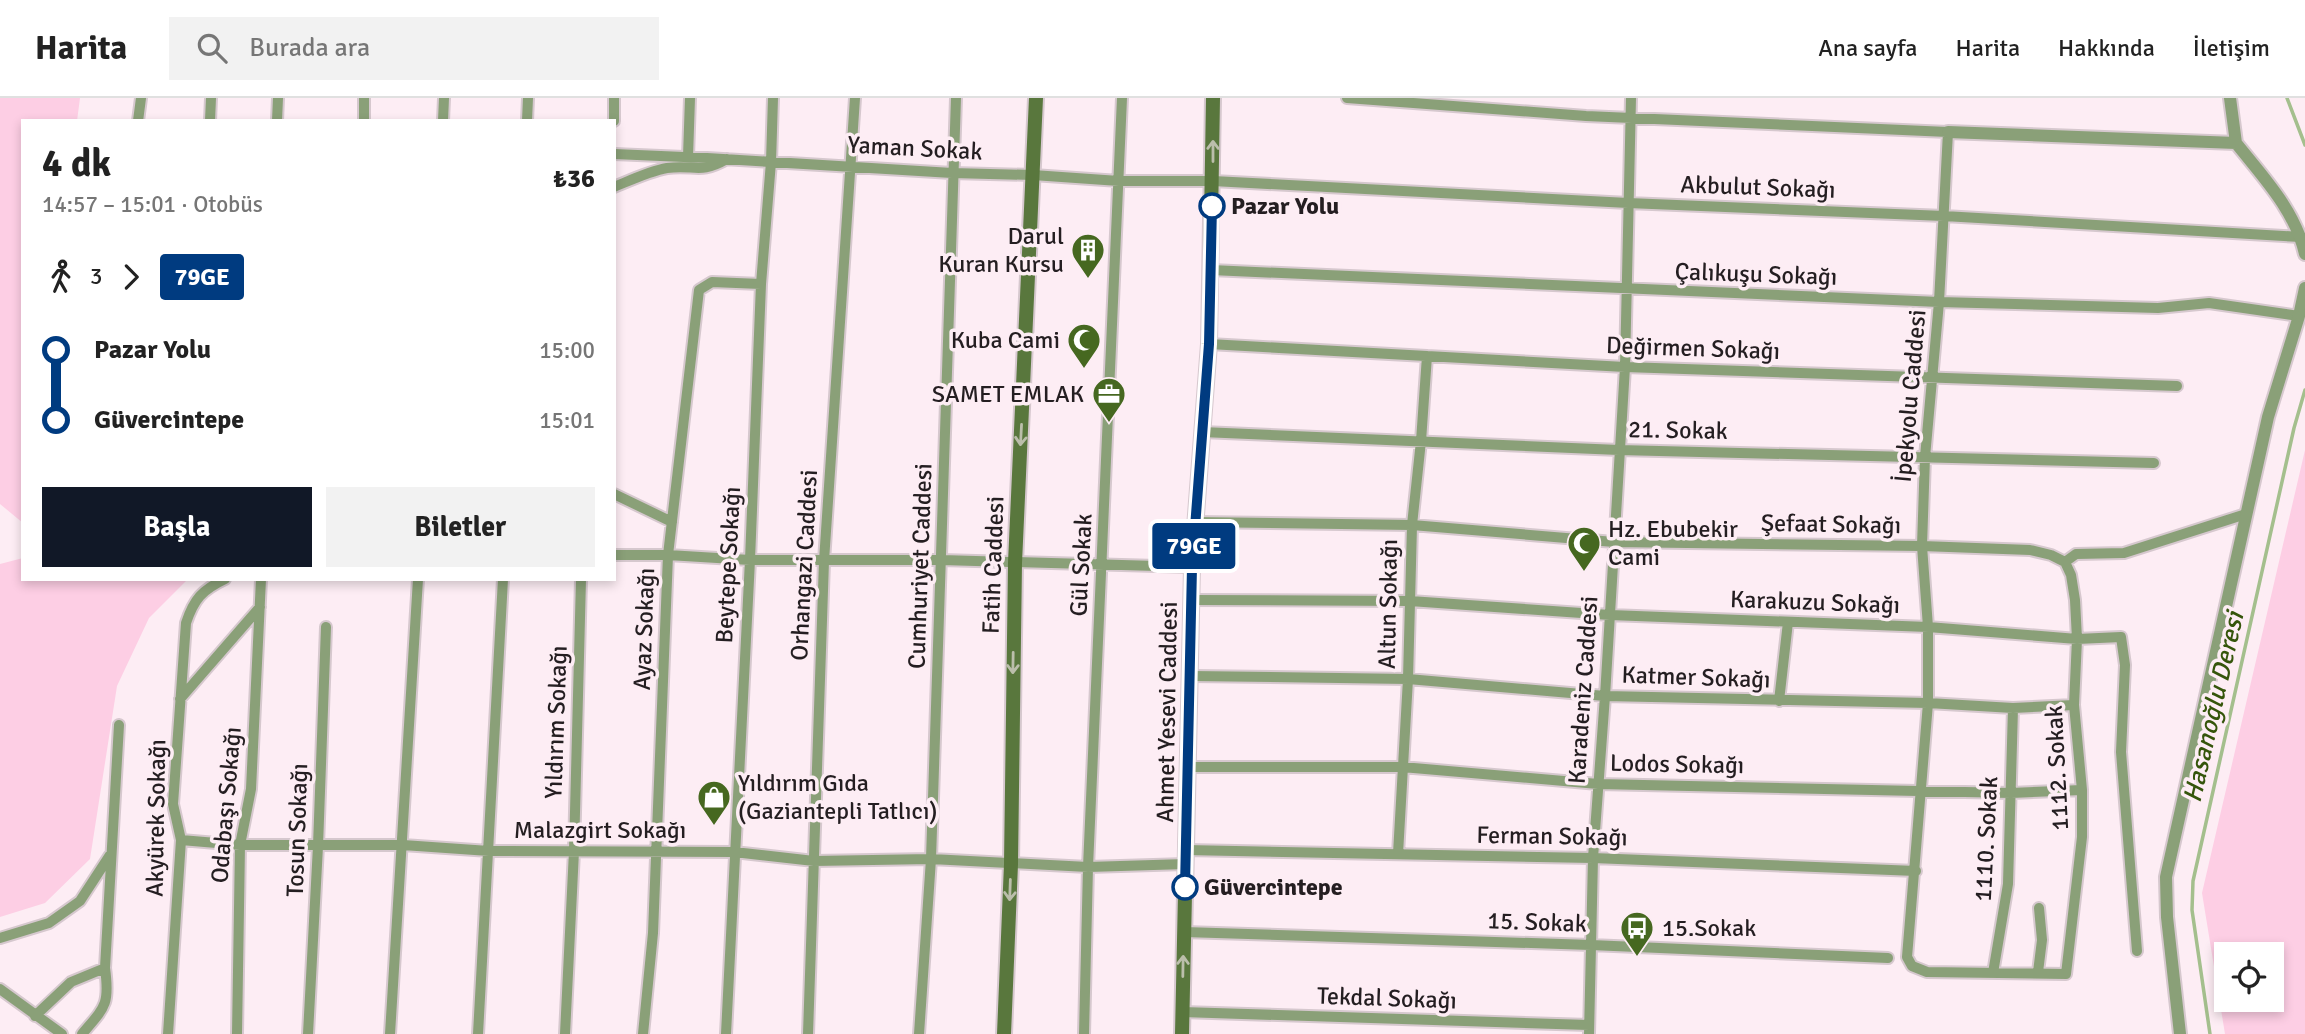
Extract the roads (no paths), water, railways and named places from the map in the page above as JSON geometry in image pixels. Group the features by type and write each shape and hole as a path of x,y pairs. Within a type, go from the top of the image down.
{"main road":[{"name":"Fatih Caddesi","path":"1004,1034 1011,864 1015,563 1036,98"},
{"name":"Ahmet Yesevi Caddesi","path":"1182,1034 1192,567 1209,344 1213,98"}],"street":[{"path":"138,119 141,98"},
{"path":"210,119 211,98"},
{"path":"277,119 278,98"},
{"path":"364,98 364,119"},
{"path":"443,119 444,98"},
{"path":"527,119 528,98"},
{"path":"614,98 614,119"},
{"path":"688,157 690,98"},
{"name":"Beytepe Sokağı","path":"726,1034 761,284 771,162 773,98"},
{"name":"Orhangazi Caddesi","path":"808,1034 824,561 855,98"},
{"name":"Cumhuriyet Caddesi","path":"919,1034 932,859 956,98"},
{"name":"Gül Sokak","path":"1084,1034 1088,867 1122,98"},
{"path":"1347,98 1586,116 2236,143"},
{"name":"Karadeniz Caddesi","path":"1589,1030 1593,858 1625,367 1631,98"},
{"path":"2230,98 2236,143 2292,217 2305,254"},
{"name":"İpekyolu Caddesi","path":"1948,132 1939,302 1925,457 1922,546 1928,626 1928,702 1907,957 1912,966 1927,972 1993,973"},
{"name":"Yaman Sokak","path":"616,154 1119,181 1213,181"},
{"path":"616,186 668,168 712,167 727,159"},
{"name":"Akbulut Sokağı","path":"1213,181 1628,203 1944,216 2301,237"},
{"name":"Çalıkuşu Sokağı","path":"1211,270 1939,302 2158,308 2209,303 2299,316"},
{"name":"Ayaz Sokağı","path":"643,1034 653,933 668,555 699,290 712,282 761,284"},
{"path":"2180,1034 2167,917 2166,877 2268,417 2305,288"},
{"name":"Değirmen Sokağı","path":"1209,344 1625,367 2177,386"},
{"name":"Altun Sokağı","path":"1398,854 1408,679 1412,525 1426,356"},
{"name":"21. Sokak","path":"1202,432 1619,450 2154,463"},
{"path":"616,495 672,522"},
{"path":"2065,562 2076,554 2124,553 2246,514"},
{"name":"Şefaat Sokağı","path":"1195,522 1412,525 1614,542 2030,550 2065,562"},
{"path":"616,555 750,560 942,560 1192,567"},
{"name":"1112. Sokak","path":"2038,972 2066,974 2082,837 2082,790 2074,705 2077,639 2071,575 2065,562"},
{"name":"Akyürek Sokağı","path":"168,1034 181,840 173,804 186,623 192,606 207,587 220,581"},
{"name":"Odabaşı Sokağı","path":"237,1034 240,845 251,789 261,581"},
{"path":"390,1034 418,581"},
{"path":"478,1034 503,581"},
{"name":"Yıldırım Sokağı","path":"565,1034 574,851 581,581"},
{"name":"Karakuzu Sokağı","path":"1192,600 1410,601 1610,615 1928,626 2077,639 2121,637 2125,665 2120,752 2137,951"},
{"path":"180,699 260,607"},
{"path":"1779,701 1787,622"},
{"name":"Tosun Sokağı","path":"308,1034 326,627"},
{"name":"Katmer Sokağı","path":"1191,676 1408,679 1605,696 1928,702 2013,708 2074,705"},
{"name":"1110. Sokak","path":"1993,973 2008,884 2013,708"},
{"path":"82,1034 104,1009 108,993 105,968 119,725"},
{"name":"Lodos Sokağı","path":"1188,767 1402,767 1598,784 2011,793 2082,790"},
{"name":"Malazgirt Sokağı","path":"181,840 240,845 403,845 489,851 734,852 814,862 932,859 1088,867 1186,857"},
{"path":"0,938 49,923 80,901 111,854"},
{"name":"Ferman Sokağı","path":"1186,857 1398,854 1593,858 1916,871"},
{"path":"1993,973 2038,972 2042,940 2039,908"},
{"name":"15. Sokak","path":"1184,932 1888,958"},
{"path":"35,1016 71,982 105,968"},
{"path":"0,989 62,1034"},
{"name":"Tekdal Sokağı","path":"1182,1012 1589,1030"}],"waterway":[{"name":"Hasanoğlu Deresi","path":"2287,98 2305,145"},
{"name":"Hasanoğlu Deresi","path":"2210,1034 2192,910 2193,881 2294,428 2305,390"}],"place":[{"name":"Pazar Yolu","path":"1212,206"},
{"name":"Darul Kuran Kursu","path":"1088,280"},
{"name":"Kuba Cami","path":"1084,370"},
{"name":"SAMET EMLAK","path":"1109,424"},
{"name":"Hz. Ebubekir Cami","path":"1584,573"},
{"name":"Yıldırım Gıda (Gaziantepli Tatlıcı)","path":"714,827"},
{"name":"Güvercintepe","path":"1185,887"},
{"name":"15.Sokak","path":"1637,958"}]}
